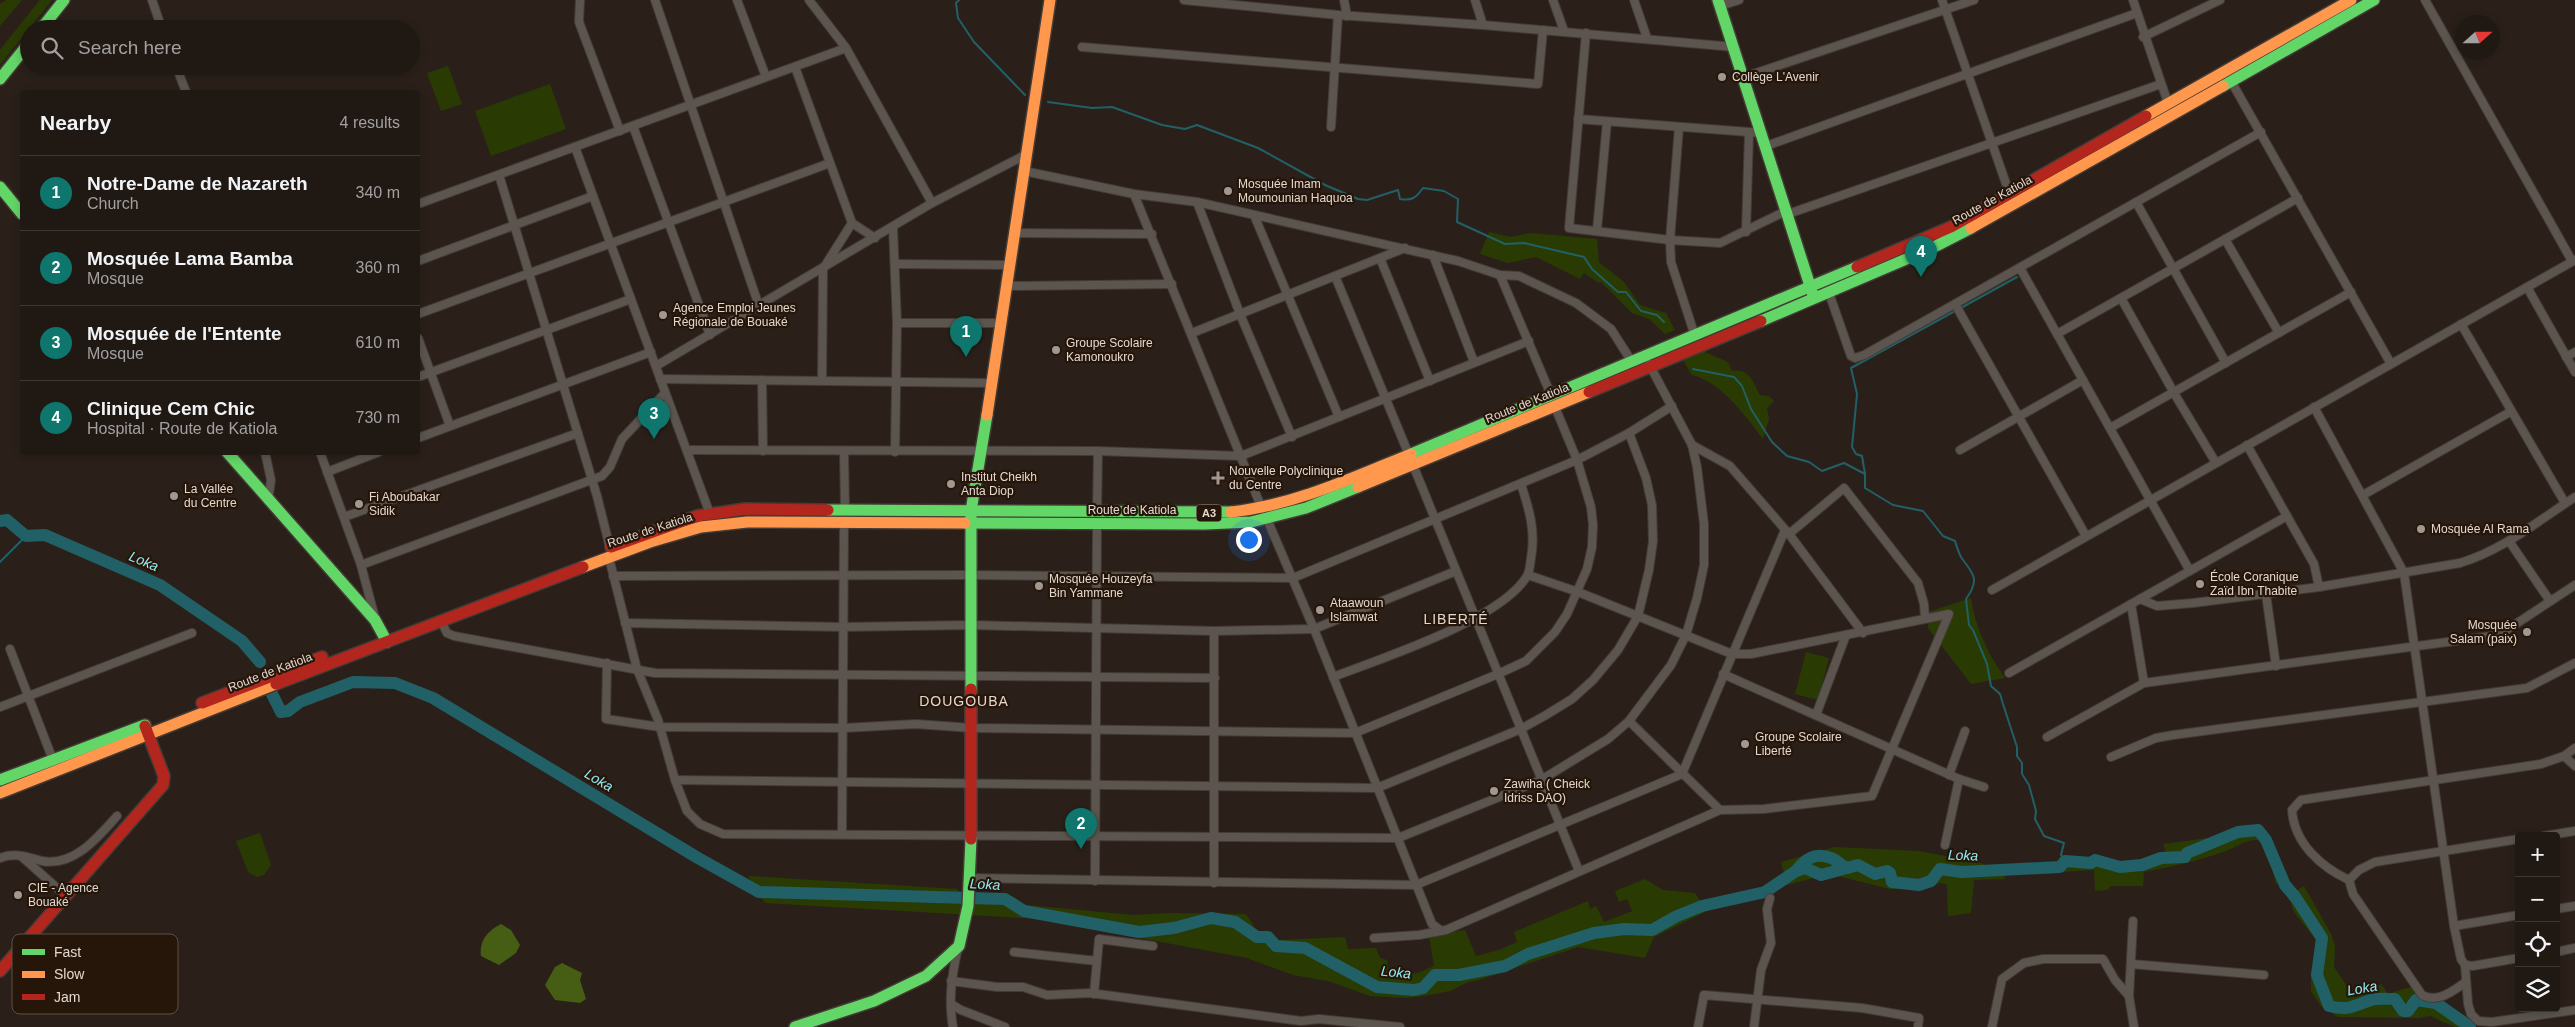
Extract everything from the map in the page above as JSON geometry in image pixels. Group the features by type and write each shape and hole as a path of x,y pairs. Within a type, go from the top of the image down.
{"main road":[{"path":"47,20 64,0"},
{"path":"795,1027 874,1001 926,976 959,946 968,906 971,833 971,516 1050,0"},
{"name":"Route de Katiola","path":"1553,401 1632,362 1648,362 1695,336 1908,247 1950,227 2010,195 2351,0"},
{"name":"Route de Katiola","path":"385,638 441,621 609,553 682,521 710,514 745,509 845,509 971,516 1097,518 1226,513 1265,514 1316,493 1411,460 1648,362 1829,293 1956,237 2374,0"},
{"path":"1719,3 1814,299"},
{"path":"0,79 20,54"},
{"path":"0,187 20,212"},
{"path":"230,455 268,501 376,620 385,638"},
{"name":"Route de Katiola","path":"0,793 147,729 609,553 701,527 747,522 844,522 971,516"},
{"path":"33,934 163,785 164,776 147,729"},
{"name":"Route de Katiola","path":"0,780 52,760 147,729"},
{"path":"0,972 12,958"}],"street":[{"path":"152,0 159,20"},
{"path":"580,0 579,22 620,131"},
{"path":"654,0 759,306"},
{"path":"737,0 766,77"},
{"path":"809,0 846,48 932,203"},
{"path":"1185,0 1266,3 1347,16 1564,31 1734,47"},
{"path":"1344,0 1347,16"},
{"path":"1475,0 1483,25"},
{"path":"1553,0 1564,31"},
{"path":"1634,0 1647,38"},
{"path":"1719,3 1739,0"},
{"path":"1942,0 2010,195"},
{"path":"1744,76 1974,0"},
{"path":"2133,0 2143,37 2168,103"},
{"path":"2203,0 2206,8"},
{"path":"2143,37 2220,0"},
{"path":"1992,590 2573,260 2425,0"},
{"path":"1766,146 2137,13"},
{"path":"1331,127 1338,15"},
{"path":"1082,47 1538,84 1540,82 1543,30"},
{"path":"1586,33 1568,227 1670,240 1720,243 1787,212 1991,145 2161,84"},
{"path":"420,203 846,48"},
{"path":"795,67 852,222 875,238"},
{"path":"179,75 185,90"},
{"path":"2231,81 2391,364"},
{"path":"1578,119 1762,133"},
{"path":"1598,230 1607,122"},
{"path":"633,126 710,335"},
{"path":"1679,127 1670,240 1673,272 1695,336"},
{"path":"1829,293 1851,356 1855,358 2020,268 2261,132"},
{"path":"1746,232 1749,133"},
{"path":"575,147 710,514"},
{"path":"656,366 932,203 1027,154"},
{"path":"420,313 830,163"},
{"path":"1024,171 1134,194 1197,202 1405,248 1500,275 1519,276 1576,303 1611,329 1632,362"},
{"path":"499,175 592,481 613,576 637,669 660,727 675,780 691,817 710,829 723,834 971,833 1398,838 1542,780 1608,740 1629,721 1671,665 1686,635 1698,598 1704,565 1704,524 1697,467 1692,445 1648,362"},
{"path":"1134,194 1314,629 1432,924 1440,930"},
{"path":"420,259 593,196"},
{"path":"2057,334 2298,198"},
{"path":"1197,202 1240,314 1292,436"},
{"path":"2136,202 2226,363"},
{"path":"1254,215 1340,417"},
{"path":"822,381 823,268 852,222"},
{"path":"894,227 897,264 895,452"},
{"path":"1015,233 1152,234"},
{"path":"2225,239 2279,333"},
{"path":"1192,333 1405,248"},
{"path":"1433,255 1474,362"},
{"path":"1380,258 1430,381"},
{"path":"897,264 1010,265"},
{"path":"2020,268 2190,571"},
{"path":"607,663 606,719 660,727 844,728 910,724 972,728 1355,733 1498,674 1526,661 1555,632 1578,592 1587,569 1593,525 1591,507 1577,460 1500,275"},
{"path":"1335,276 1579,871"},
{"path":"1007,286 1172,284"},
{"path":"2527,287 2575,372"},
{"path":"2110,428 2351,292"},
{"path":"2121,298 2216,463"},
{"path":"420,376 631,299"},
{"path":"1955,304 2086,536"},
{"path":"897,323 1001,323"},
{"path":"2461,324 2510,412 2566,503"},
{"path":"687,450 844,452 1098,451 1241,456 1529,341"},
{"path":"420,344 450,426"},
{"path":"420,437 651,352"},
{"path":"2566,357 2575,352"},
{"path":"660,379 992,383"},
{"path":"762,380 763,451"},
{"path":"1960,450 2083,380"},
{"path":"361,565 592,481 607,472 622,439 665,393"},
{"path":"613,576 1293,578 1577,460 1629,433 1672,406"},
{"path":"2314,407 2363,494 2404,573 2454,926 2461,959 2465,964 2472,966 2515,959"},
{"path":"2363,494 2510,412"},
{"path":"344,517 578,433"},
{"path":"675,780 1377,788 1521,729 1572,699 1593,680 1618,650 1638,616 1650,570 1654,523 1646,478 1629,433"},
{"path":"1692,445 1730,466 1787,532 1863,633"},
{"path":"2248,445 2314,564 2319,587"},
{"path":"1095,881 1098,451"},
{"path":"844,452 845,509"},
{"path":"266,455 271,480 268,501"},
{"path":"321,455 361,565 376,620"},
{"path":"327,472 371,455"},
{"path":"1333,677 1476,619 1510,595 1528,575 1533,546 1533,530 1521,484"},
{"path":"969,878 1416,884 1682,774 1723,674 1787,532 1843,488 1918,583 1924,604 1925,618"},
{"path":"2140,599 2157,606 2266,594 2404,573 2479,557 2510,541 2575,497"},
{"path":"2009,673 2287,516"},
{"path":"842,833 844,522"},
{"path":"2510,541 2550,601"},
{"path":"625,623 843,627 971,626 1214,630 1314,629 1456,571"},
{"path":"1374,938 1419,935 1460,924 1720,810 1764,809 1872,796 1949,613 1863,633 1751,654 1732,654 1578,592 1528,575"},
{"path":"2047,737 2144,683 2499,635 2575,585"},
{"path":"2266,594 2276,666"},
{"path":"2131,604 2144,683"},
{"path":"441,621 447,633 454,636 655,673 970,674 1215,678"},
{"path":"1214,630 1214,882"},
{"path":"0,706 192,633"},
{"path":"1816,715 1846,635"},
{"path":"10,649 52,760"},
{"path":"2111,757 2156,738 2173,735 2527,688 2575,663"},
{"path":"1723,674 1949,775 1984,787"},
{"path":"1629,721 1720,810"},
{"path":"1949,775 1965,731"},
{"path":"2350,880 2332,873 2320,864 2303,843 2292,821 2292,810 2301,800 2541,764 2564,756 2575,748"},
{"path":"2564,756 2575,766"},
{"path":"1945,845 1959,779"},
{"path":"0,858 11,854 49,862 72,856 89,847 117,816"},
{"path":"2560,833 2575,831"},
{"path":"2350,880 2359,870 2375,862 2515,840"},
{"path":"20,855 66,896"},
{"path":"2350,880 2353,894 2422,995 2427,998 2440,997 2466,982"},
{"path":"1754,1027 1761,970 1771,943 1767,909 1770,898"},
{"path":"2560,908 2575,906"},
{"path":"2454,926 2515,917"},
{"path":"2133,921 2129,996 2134,1027"},
{"path":"1094,994 1099,939 1153,946"},
{"path":"953,1027 951,981 959,946"},
{"path":"2560,951 2575,948"},
{"path":"1014,952 1097,960"},
{"path":"1992,1027 2002,979 2024,963 2051,958 2103,960 2115,980 2129,996"},
{"path":"2131,964 2264,975"},
{"path":"2465,964 2470,1014 2478,1021 2513,1019 2575,1010"},
{"path":"951,981 997,987 1023,987 1048,995 1094,994 1301,1021 1319,1019 1400,1027"},
{"path":"1698,1027 1704,995 1862,1008 1919,1018 1918,1027"},
{"path":"951,1004 961,1010 1005,1027"}],"green space":[{"path":"6,0 22,0 0,26 0,4"},
{"path":"40,0 52,0 36,20 24,20"},
{"path":"20,25 20,40 0,65 0,50"},
{"path":"448,66 462,104 441,111 427,73"},
{"path":"550,84 566,129 491,156 475,111"},
{"path":"1489,232 1511,237 1530,233 1597,239 1599,262 1624,282 1640,305 1666,313 1675,330 1665,334 1649,319 1632,313 1601,282 1599,283 1584,273 1580,279 1536,257 1508,263 1480,254"},
{"path":"1700,350 1728,362 1732,371 1746,374 1753,381 1760,395 1769,396 1774,401 1767,408 1769,419 1763,439 1732,401 1713,385 1692,375 1682,358"},
{"path":"1971,598 1983,640 2005,678 1971,684 1928,628 1928,612"},
{"path":"1806,652 1829,658 1818,700 1795,694"},
{"path":"2256,826 2266,837 2288,878 2276,884 2265,844 2260,840 2245,842 2223,852 2194,861 2144,872 2143,886 2111,886 2107,890 2095,891 2094,870 2060,872 2059,859 2087,857 2103,863 2139,863 2166,854 2163,844 2231,835"},
{"path":"260,833 271,865 264,875 257,877 248,872 236,841"},
{"path":"1835,847 1919,851 1981,863 1994,869 2003,869 2005,879 1974,880 1971,913 1948,916 1947,885 1942,883 1909,889 1890,889 1829,874 1787,885 1781,862"},
{"path":"748,876 957,889 964,897 1008,898 1026,905 1134,915 1169,913 1246,914 1259,934 1279,940 1345,937 1348,949 1376,948 1380,958 1387,960 1390,977 1418,973 1434,966 1429,936 1465,930 1476,956 1499,950 1517,942 1514,932 1588,901 1590,909 1596,906 1604,922 1632,911 1627,899 1619,902 1615,891 1645,879 1663,890 1695,893 1707,911 1654,937 1645,958 1578,947 1468,982 1450,991 1406,998 1370,996 1328,981 1293,975 1247,958 1038,919 765,903"},
{"path":"2304,886 2331,934 2335,946 2334,967 2355,998 2381,984 2388,994 2410,987 2466,1016 2475,1027 2455,1027 2430,1016 2419,1018 2338,1017 2321,1006 2311,991 2311,972 2317,953 2316,940 2294,912 2288,896"},
{"path":"501,924 511,930 520,945 516,953 499,965 481,956 481,946 488,933"},
{"path":"562,963 582,973 580,980 586,999 580,1003 555,1000 545,985 555,967"}],"waterway":[{"path":"959,0 956,3 958,18 974,42 1025,95"},
{"path":"1048,102 1092,108 1112,107 1162,125 1185,129 1197,125 1258,148 1325,185 1358,199 1367,200 1398,190 1400,199 1404,200 1413,198 1423,188 1444,191 1458,199 1457,222 1505,244 1524,243 1584,257 1592,269 1618,292 1626,292 1641,311 1657,315 1664,322"},
{"path":"1959,309 2017,277"},
{"path":"1865,474 1862,456 1856,454 1852,447 1857,394 1851,368 1955,311"},
{"path":"1693,369 1734,377 1742,386 1751,409 1772,442 1787,456 1809,462 1822,471 1844,463 1865,474 1865,488 1893,505 1923,511 1943,536 1955,541 1960,556 1974,578 1973,587 1966,599 1969,625 1973,630 1987,664 1991,686 2000,694 2017,747 2017,756 2022,763 2022,774 2029,785 2036,811 2035,819 2044,836 2064,843 2061,855 2065,861"},
{"name":"Loka","path":"0,521 7,520 26,536 45,535 160,585 242,641 260,662"},
{"path":"0,562 26,536"},
{"name":"Loka","path":"272,694 281,712 288,711 300,702 353,682 395,683 433,698 698,858 759,892 1005,899 1024,911 1139,932 1174,928 1211,918 1235,922 1257,937 1268,937 1276,946 1305,948 1377,987 1414,990 1423,988 1435,975 1459,975 1505,966 1528,954 1594,933 1624,929 1652,930 1677,916 1702,906 1765,892 1796,871 1805,868 1821,875 1858,865 1875,874 1887,871 1890,873 1892,882 1919,885 1931,881 1940,869 1962,872 2060,867 2065,861 2091,863 2095,860 2120,867 2142,865 2161,858 2185,857 2187,853 2238,832 2258,830 2266,840 2285,885 2296,898 2322,938 2317,975 2329,1006 2347,1008 2374,999 2395,999 2403,1011 2408,1011 2416,1000 2436,1003 2470,1027"},
{"path":"1796,871 1803,863 1815,856 1825,856 1848,868"}],"traffic: fast":[{"path":"48,20 64,0"},
{"path":"1718,0 1813,295"},
{"path":"2223,86 2374,0"},
{"path":"0,79 20,54"},
{"path":"0,187 20,212"},
{"path":"1761,321 1932,248 1971,228"},
{"path":"1411,454 1857,267"},
{"path":"971,689 971,511 987,415"},
{"path":"230,455 375,620 387,642"},
{"path":"965,523 1205,524 1251,522 1306,508 1358,487"},
{"path":"828,510 1231,512"},
{"path":"0,780 145,725"},
{"path":"795,1027 874,1001 926,976 959,946 968,906 971,839"}],"traffic: slow":[{"path":"987,415 1050,0"},
{"path":"2146,116 2351,0"},
{"path":"1971,228 2223,86"},
{"path":"1358,487 1589,392"},
{"path":"1231,512 1301,497 1411,454"},
{"path":"583,567 650,542 701,527 747,522 965,523"},
{"path":"0,793 276,684"}],"traffic: jam":[{"path":"1857,267 1951,227 2146,116"},
{"path":"1589,392 1761,321"},
{"path":"611,547 697,516 745,509 828,510"},
{"path":"276,684 583,567"},
{"path":"202,703 322,657"},
{"path":"971,689 971,839"},
{"path":"32,934 163,785 164,776 145,726"},
{"path":"0,971 12,957"}],"place":[{"name":"Collège L'Avenir","path":"1722,77"},
{"name":"Mosquée Imam Moumounian Haquoa","path":"1228,191"},
{"name":"Clinique Cem Chic","path":"1921,277"},
{"name":"Agence Emploi Jeunes Régionale de Bouaké","path":"663,315"},
{"name":"Groupe Scolaire Kamonoukro","path":"1056,350"},
{"name":"Notre-Dame de Nazareth","path":"966,357"},
{"name":"Mosquée de l'Entente","path":"654,439"},
{"name":"Nouvelle Polyclinique du Centre","path":"1218,478"},
{"name":"Institut Cheikh Anta Diop","path":"951,484"},
{"name":"La Vallée du Centre","path":"174,496"},
{"name":"Fi Aboubakar Sidik","path":"359,504"},
{"name":"Mosquée Al Rama","path":"2421,529"},
{"name":"École Coranique Zaïd Ibn Thabite","path":"2200,584"},
{"name":"Mosquée Houzeyfa Bin Yammane","path":"1039,586"},
{"name":"Ataawoun Islamwat","path":"1320,610"},
{"name":"Mosquée Salam (paix)","path":"2527,632"},
{"name":"Groupe Scolaire Liberté","path":"1745,744"},
{"name":"Zawiha ( Cheick Idriss DAO)","path":"1494,791"},
{"name":"Mosquée Lama Bamba","path":"1081,849"},
{"name":"CIE - Agence Bouaké","path":"18,895"}],"district":[{"name":"LIBERTÉ","path":"1456,619"},
{"name":"DOUGOUBA","path":"964,701"}]}
